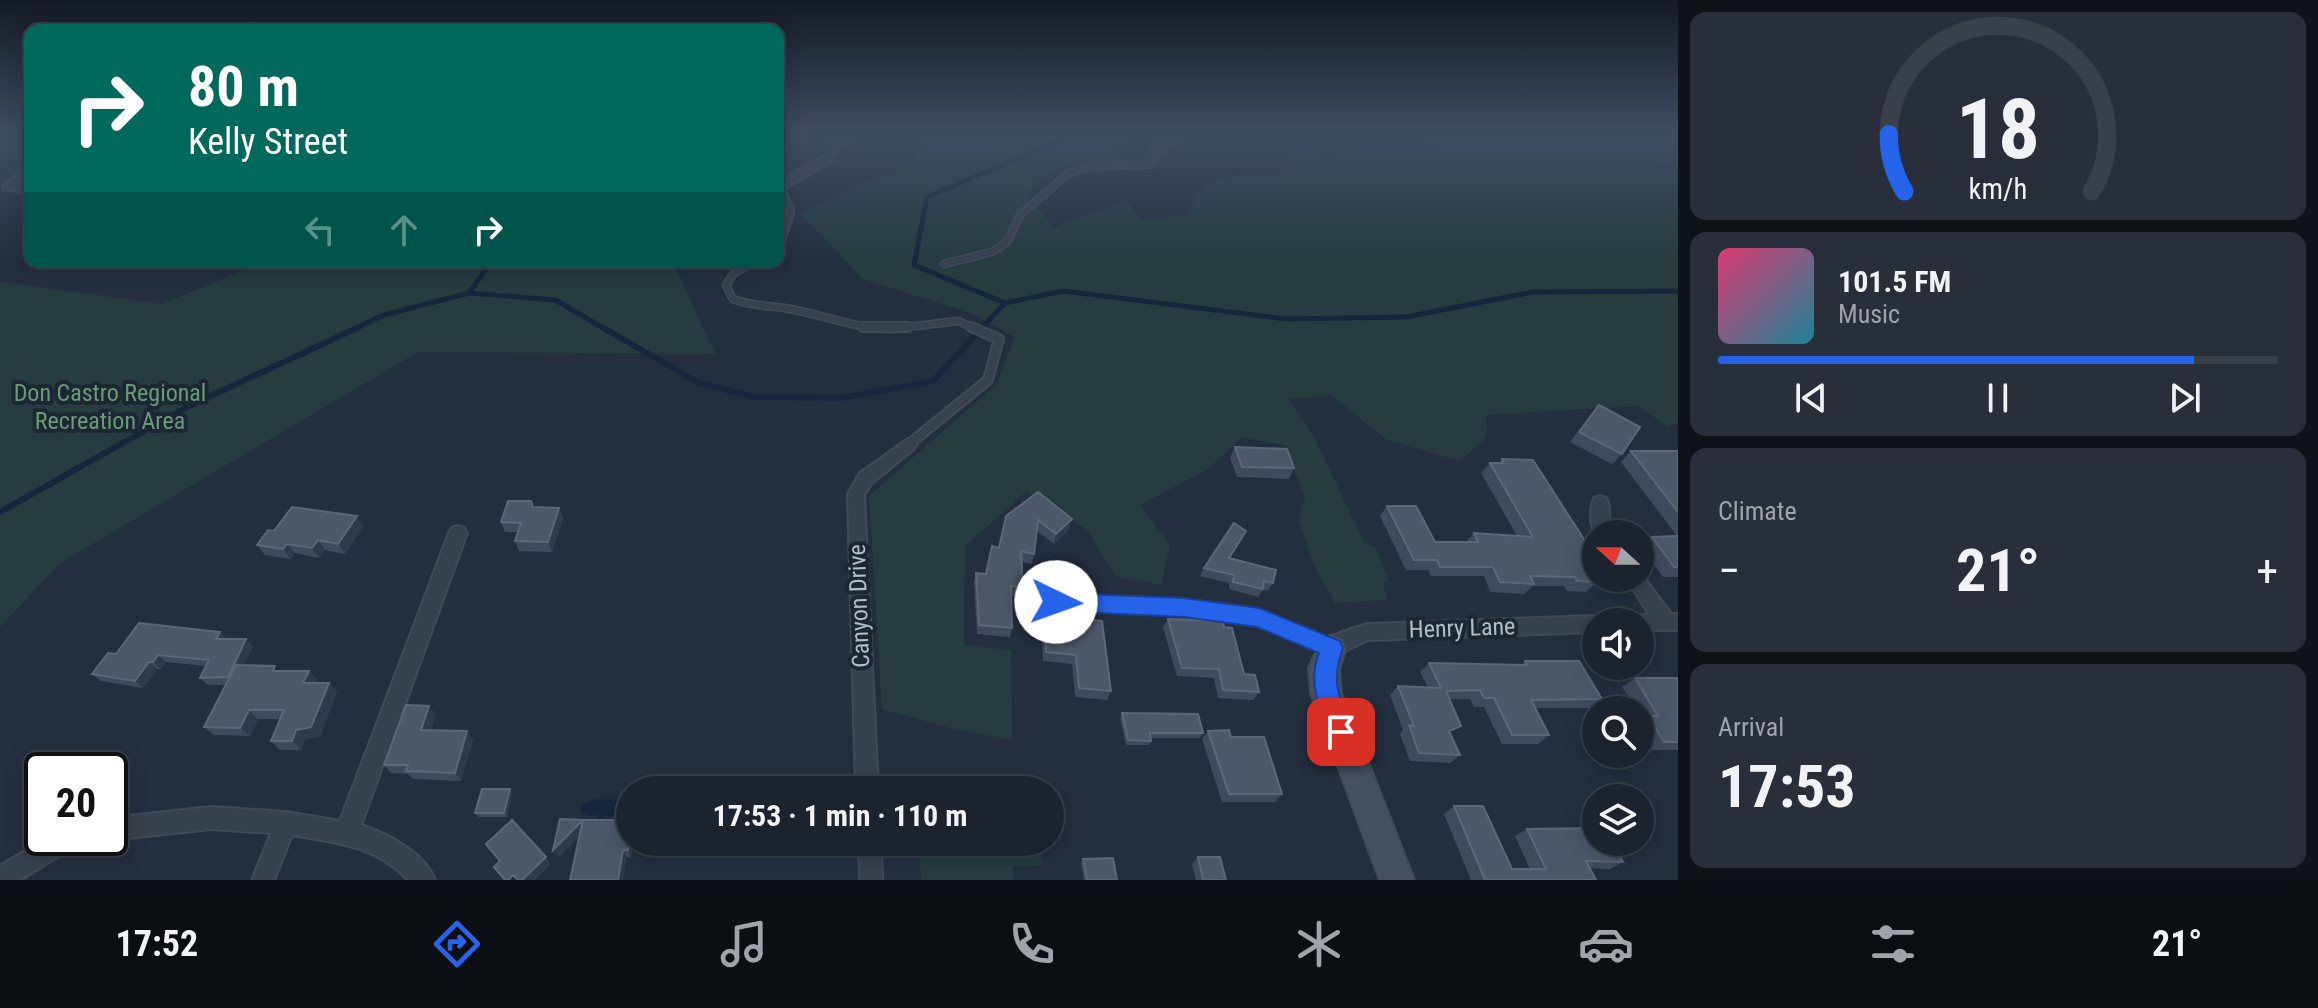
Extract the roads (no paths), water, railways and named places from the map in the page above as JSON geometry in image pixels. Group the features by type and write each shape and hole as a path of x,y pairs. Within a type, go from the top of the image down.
{"street":[{"path":"8,186 24,188"},
{"name":"Canyon Drive","path":"866,776 856,494 866,478 908,445"},
{"path":"1600,503 1600,520"},
{"path":"346,834 458,533"},
{"path":"1647,592 1671,621"},
{"name":"Henry Lane","path":"1332,648 1346,639 1368,632 1582,624"},
{"path":"1332,648 1324,668 1326,693 1397,880"},
{"path":"128,827 211,818 286,823 362,836 402,857 424,880"},
{"path":"263,880 286,823"},
{"path":"0,879 38,856"},
{"path":"870,856 871,880"}],"lane":[{"path":"8,186 17,177"},
{"path":"944,264 992,252 1007,242 1020,215 1064,177"},
{"path":"784,195 791,211 784,234"},
{"path":"743,268 734,273 726,285 733,299 748,305 793,309 867,328 890,329 958,321 999,339 988,380 908,445"},
{"path":"1034,601 1184,607 1259,617 1332,648"}],"water":[{"path":"594,799 616,800 616,816 598,819 598,814 591,816 580,812 582,805"}],"waterway":[{"path":"974,177 927,197 914,265 1005,303"},
{"path":"469,293 487,268"},
{"path":"1005,303 1063,291 1286,319 1406,317 1533,292 1678,291"},
{"path":"354,329 384,315 469,293"},
{"path":"469,293 555,300 605,329"},
{"path":"981,329 1005,303"},
{"path":"0,512 187,407 359,327"},
{"path":"602,327 697,382 753,397 842,398 933,381 983,327"}],"park label":[{"name":"Don Castro Regional Recreation Area","path":"110,407"}]}
